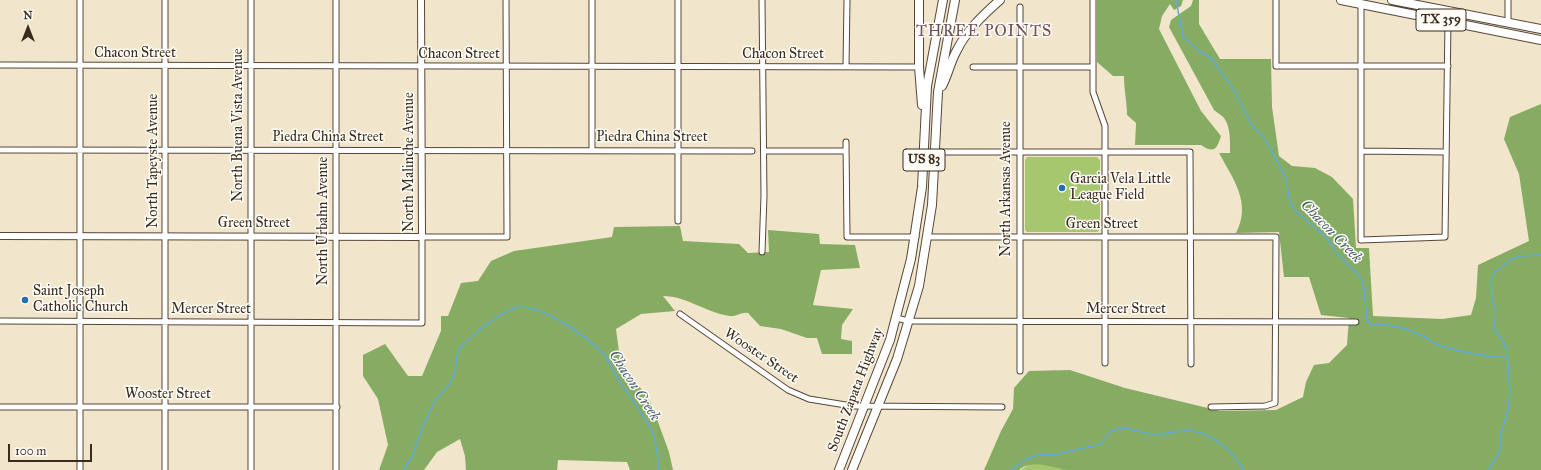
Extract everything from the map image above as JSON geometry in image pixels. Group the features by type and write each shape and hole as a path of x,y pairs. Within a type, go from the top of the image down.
{"main road":[{"path":"919,0 918,67 924,137"},
{"name":"US 83","path":"896,318 916,237 922,181 928,80 943,0"},
{"name":"US 83","path":"909,321 919,286 928,237 936,152 938,92 955,0"},
{"path":"938,92 947,77 956,52 965,36 1000,0"},
{"name":"TX 359","path":"1341,0 1541,40"},
{"name":"TX 359","path":"1392,0 1541,29"},
{"path":"1395,11 1421,12 1503,27 1507,26 1508,23"},
{"name":"South Zapata Highway","path":"839,470 884,355 896,318"},
{"name":"South Zapata Highway","path":"852,470 897,359 909,321"}],"street":[{"path":"80,0 80,470"},
{"name":"North Tapeyste Avenue","path":"165,0 165,470"},
{"name":"North Buena Vista Avenue","path":"251,0 251,470"},
{"name":"North Urbahn Avenue","path":"336,0 336,470"},
{"name":"North Malinche Avenue","path":"421,0 422,323"},
{"path":"506,0 508,150"},
{"path":"592,0 592,150"},
{"path":"678,0 678,221"},
{"path":"762,0 761,67 764,150 762,252"},
{"path":"846,67 847,0"},
{"path":"1093,0 1093,92 1104,126 1105,152 1105,364"},
{"path":"1276,0 1276,66 1448,66"},
{"path":"1508,0 1508,23"},
{"path":"1361,4 1361,240 1445,237 1448,21"},
{"name":"North Arkansas Avenue","path":"1020,7 1020,371"},
{"name":"Chacon Street","path":"0,65 918,67"},
{"path":"973,67 1092,67"},
{"path":"846,142 847,238 916,237"},
{"name":"Piedra China Street","path":"0,150 752,150"},
{"name":"Green Street","path":"0,236 507,237 508,150"},
{"path":"764,150 846,151"},
{"path":"1361,151 1446,152"},
{"path":"936,152 1190,152 1191,364"},
{"name":"Green Street","path":"928,237 1276,237 1276,323"},
{"name":"Wooster Street","path":"680,314 777,383 798,395 864,407 1002,407"},
{"name":"Mercer Street","path":"896,318 909,321 1019,322 1356,322"},
{"name":"Mercer Street","path":"0,321 422,323"},
{"path":"1211,407 1266,406 1275,403 1276,323"},
{"name":"Wooster Street","path":"0,407 337,407"}],"green space":[{"path":"1097,0 1183,0 1181,6 1174,10 1170,4 1162,16 1159,29 1201,111 1221,136 1214,149 1212,150 1205,148 1201,145 1135,145 1136,123 1127,115 1124,76 1113,76 1097,62"},
{"path":"1193,0 1199,0 1199,24 1220,59 1271,59 1272,107 1279,156 1292,166 1315,168 1332,177 1353,199 1356,248 1369,248 1373,316 1442,319 1471,315 1476,298 1478,265 1529,241 1519,174 1504,139 1510,117 1541,104 1541,470 1068,470 1036,464 1024,466 1019,470 984,470 1001,431 1013,409 1014,388 1029,371 1070,370 1125,388 1220,411 1276,410 1303,397 1306,382 1314,365 1329,363 1347,345 1349,318 1321,315 1309,277 1284,277 1279,232 1236,233 1242,212 1241,201 1235,182 1219,153 1230,153 1230,135 1228,126 1223,117 1214,110 1169,27 1171,20 1191,6"},
{"path":"1027,157 1097,157 1100,160 1100,228 1098,232 1027,232 1025,230 1025,160"},
{"path":"680,226 683,241 739,244 748,253 769,252 768,230 819,234 820,244 855,245 860,268 821,270 813,305 853,309 842,325 841,339 852,341 852,354 822,354 817,338 807,338 781,329 760,326 748,313 732,316 721,314 680,299 663,296 675,311 641,314 616,329 620,359 651,403 669,452 673,470 630,470 627,462 558,460 557,470 466,470 465,456 460,439 437,452 424,470 379,470 388,445 378,399 363,376 363,355 385,344 408,376 422,376 441,331 441,316 448,316 461,283 478,281 491,261 514,251 612,237 614,227"},
{"path":"1038,459 1111,470 1020,470"}],"waterway":[{"name":"Chacon Creek","path":"1176,0 1183,37 1199,51 1211,58 1234,90 1251,124 1265,139 1286,178 1290,203 1299,214 1327,238 1336,252 1361,278 1364,289 1367,320 1371,325 1385,325 1406,329 1413,331 1434,343 1453,349 1480,355 1508,358"},
{"path":"1488,470 1500,451 1500,437 1508,410 1510,391 1507,352 1503,341 1494,329 1496,312 1492,298 1491,280 1495,272 1512,259 1520,256 1541,255"},
{"name":"Chacon Creek","path":"403,470 412,457 422,428 436,399 450,384 455,370 458,350 488,323 507,311 523,307 544,313 569,326 601,351 650,427 656,447 659,470"},
{"name":"Chacon Creek","path":"1011,470 1025,460 1037,455 1058,454 1101,444 1110,432 1120,429 1150,434 1164,434 1178,431 1192,431 1200,433 1222,445 1244,470"}],"place":[{"name":"Garcia Vela Little League Field","path":"1062,188"},
{"name":"Saint Joseph Catholic Church","path":"25,300"}],"district":[{"name":"THREE POINTS","path":"984,32"}]}
